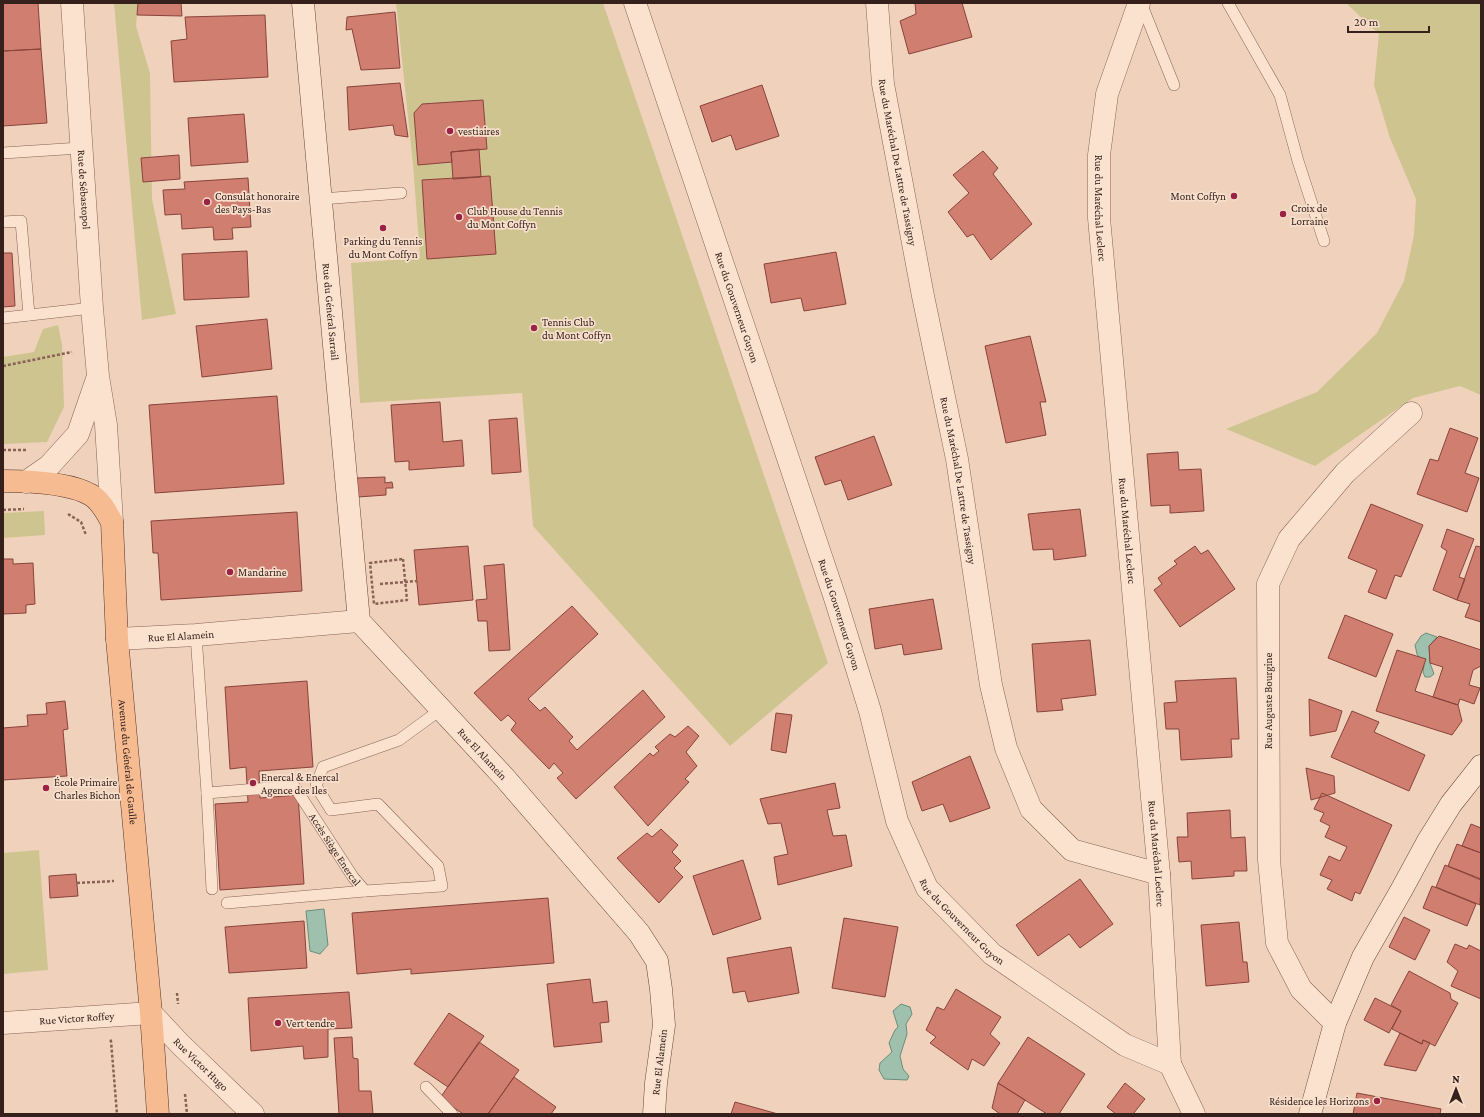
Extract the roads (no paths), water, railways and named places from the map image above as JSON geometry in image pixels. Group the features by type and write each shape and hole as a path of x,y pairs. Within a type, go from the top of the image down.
{"main road":[{"name":"Avenue du Général de Gaulle","path":"12,481 71,487 91,496 103,506 112,522 116,639 151,1013 158,1114"}],"street":[{"name":"Rue de Sébastopol","path":"72,3 80,148 81,309 98,376 106,425 112,522"},
{"name":"Rue du Général Sarrail","path":"303,3 321,199 364,586 359,621"},
{"name":"Rue du Gouverneur Guyon","path":"635,3 836,601 870,711 897,821 927,888 992,954 1125,1045 1170,1064"},
{"name":"Rue du Maréchal De Lattre de Tassigny","path":"877,3 883,84 923,296 957,459 991,685 1006,748 1031,809 1072,850 1159,874"},
{"name":"Rue du Maréchal Leclerc","path":"1140,3 1107,94 1099,155 1099,218 1159,874 1170,1064"},
{"name":"Rue de Sébastopol","path":"12,481 49,466 78,434 98,376"},
{"name":"Rue Auguste Bourgine","path":"1334,1023 1301,989 1277,943 1269,860 1268,584 1289,539 1294,533 1345,473 1411,413"},
{"name":"Rue El Alamein","path":"116,639 196,635 359,621 440,710 504,777 639,933 657,962 664,1025 656,1084 654,1114"},
{"path":"1310,1114 1334,1023 1363,957 1428,841 1451,804 1481,766"},
{"name":"Rue Victor Roffey","path":"3,1023 151,1013"},
{"name":"Rue Victor Hugo","path":"151,1013 180,1044 253,1114"},
{"path":"1170,1064 1194,1114"}],"lane":[{"path":"1140,3 1174,85"},
{"path":"1228,3 1280,95 1298,161 1324,241"},
{"path":"3,153 80,148"},
{"path":"321,199 401,194"},
{"path":"3,222 21,221 28,315"},
{"path":"3,318 81,309"},
{"path":"196,635 212,889"},
{"name":"Accès Siège Enercal","path":"207,793 294,786 353,877 365,891 442,886 438,866 378,804 331,810 316,786 323,767 399,740 440,710"},
{"path":"227,903 365,891"},
{"path":"426,1087 452,1114"}],"place":[{"name":"vestiaires","path":"450,131"},
{"name":"Mont Coffyn","path":"1234,196"},
{"name":"Consulat honoraire des Pays-Bas","path":"207,202"},
{"name":"Croix de Lorraine","path":"1283,214"},
{"name":"Club House du Tennis du Mont Coffyn","path":"459,217"},
{"name":"Parking du Tennis du Mont Coffyn","path":"383,228"},
{"name":"Tennis Club du Mont Coffyn","path":"534,328"},
{"name":"Mandarine","path":"230,572"},
{"name":"Enercal & Enercal Agence des Iles","path":"253,783"},
{"name":"École Primaire Charles Bichon","path":"46,788"},
{"name":"Vert tendre","path":"278,1023"},
{"name":"Résidence les Horizons","path":"1377,1101"}]}
